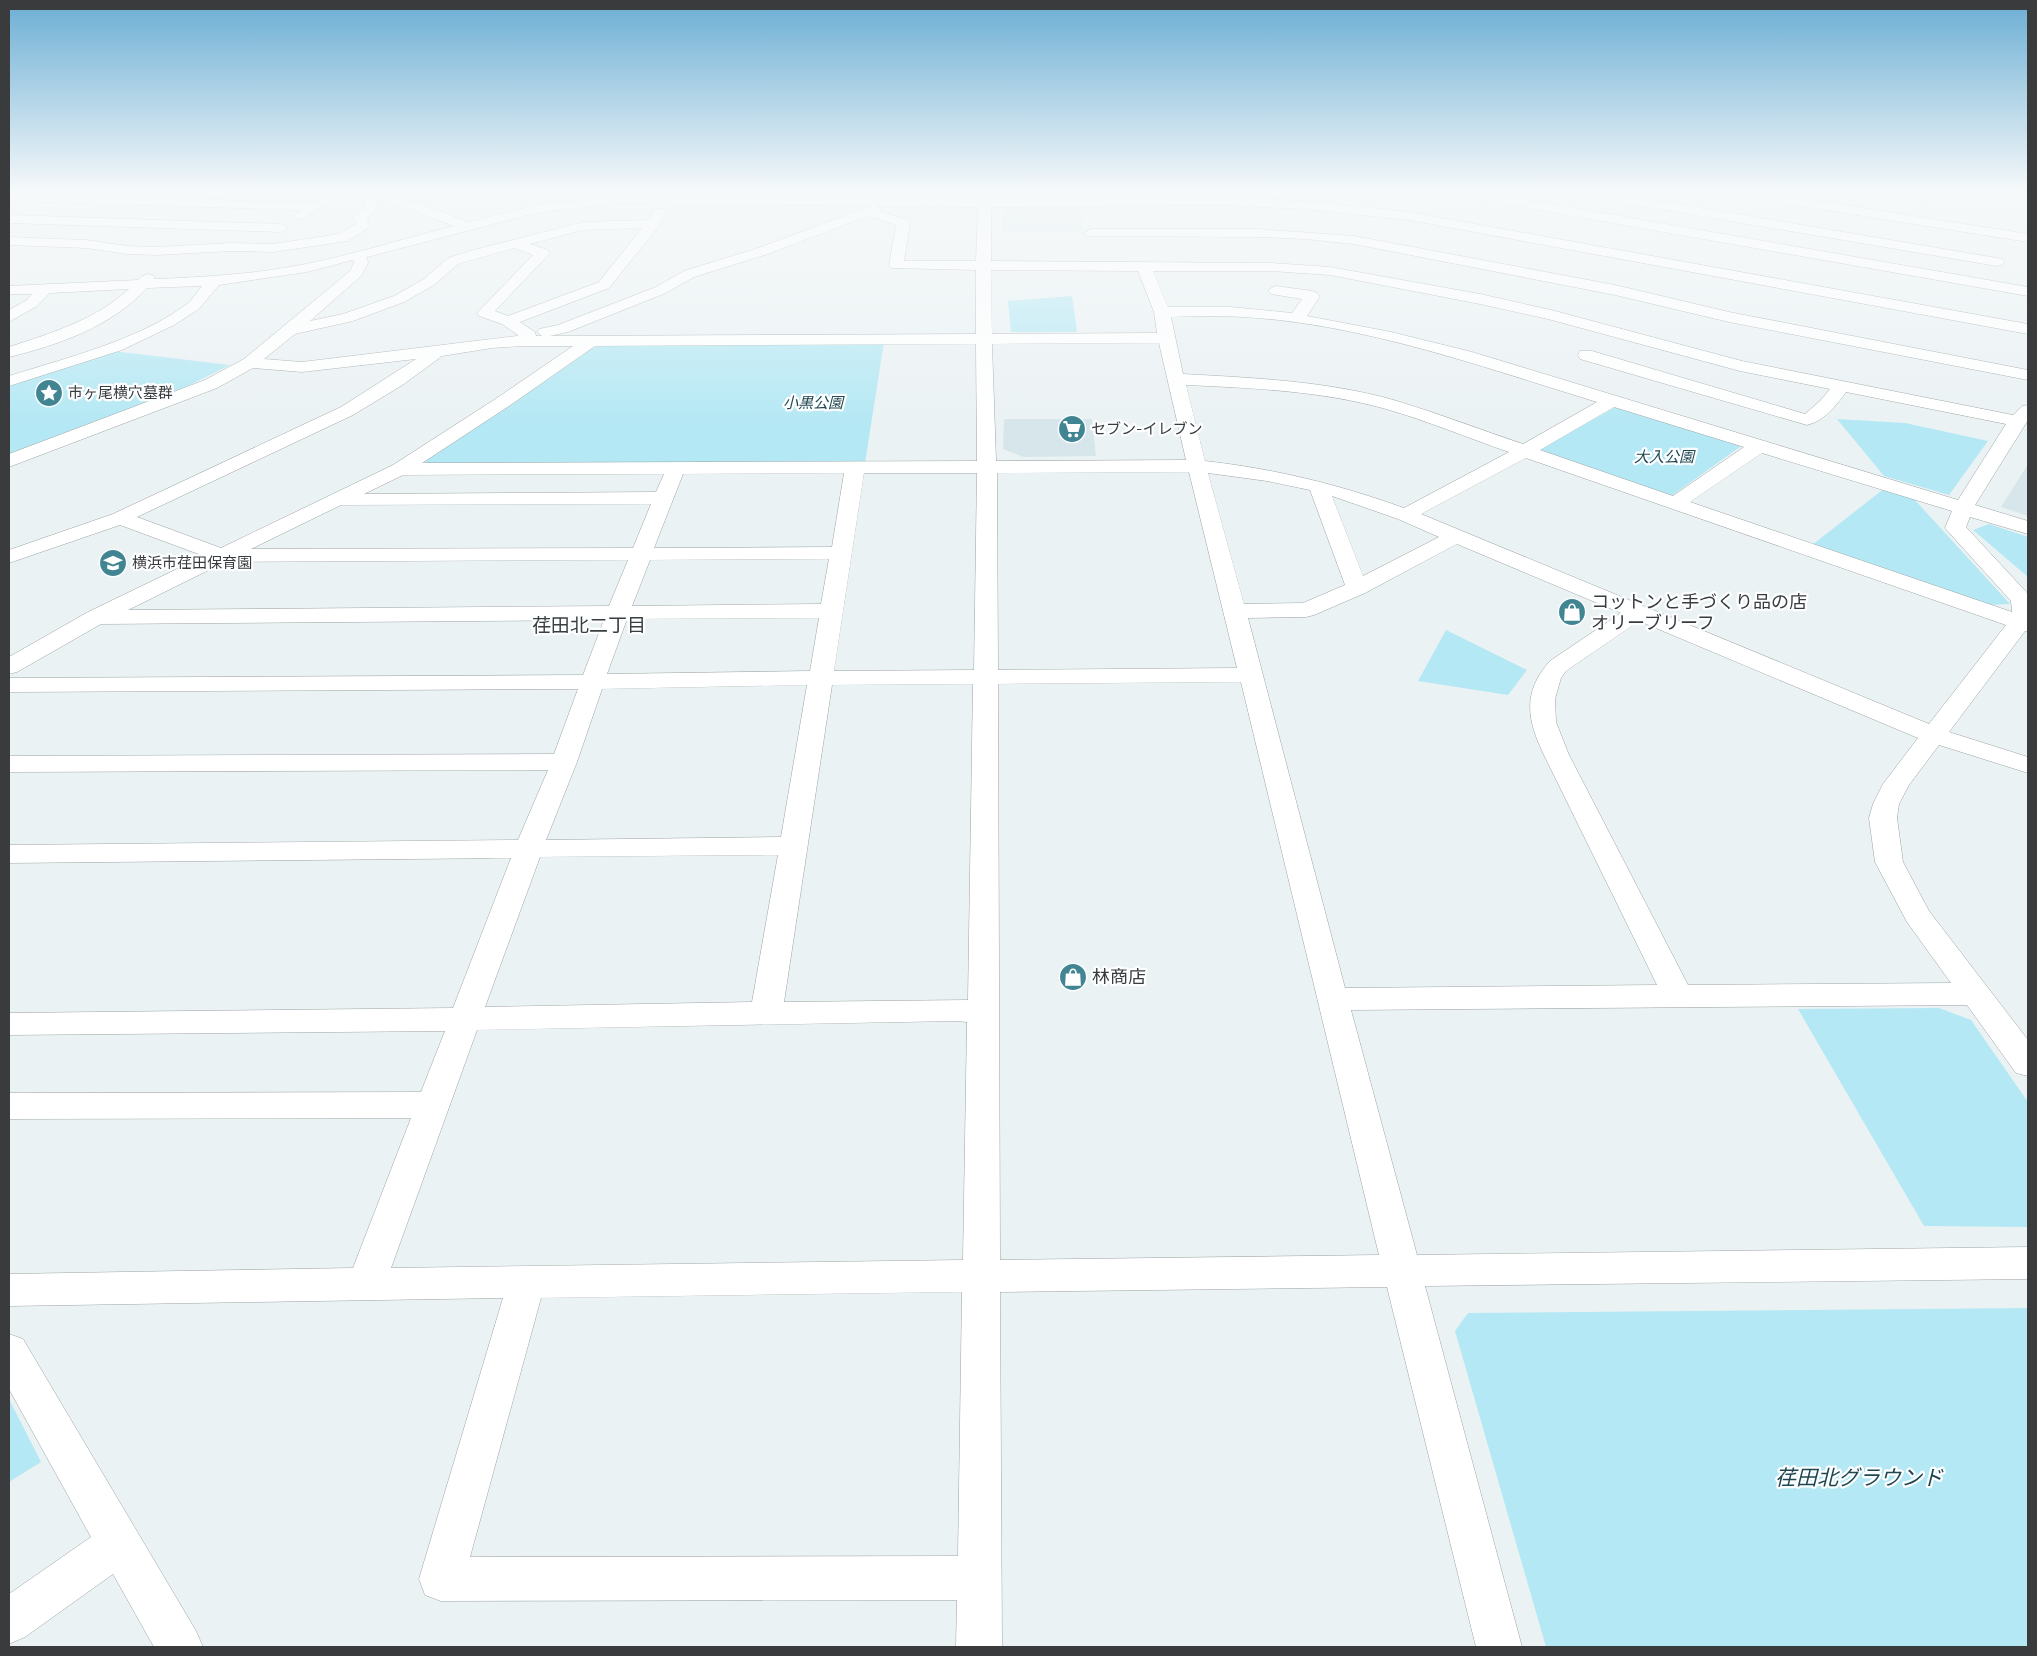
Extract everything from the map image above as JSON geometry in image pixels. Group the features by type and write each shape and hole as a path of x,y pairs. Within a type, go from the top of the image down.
{"street":[{"path":"9,352 62,335 98,320 126,302 155,269"},
{"path":"9,290 214,281 298,269"},
{"path":"9,461 211,384 250,363 356,273 358,269"},
{"path":"290,330 347,318 399,299 429,282 444,269"},
{"path":"527,269 485,313 508,321 525,338 591,341 1166,338"},
{"path":"508,321 604,285 617,269"},
{"path":"250,363 302,367 437,352 525,338 562,329 661,290 690,274 705,269"},
{"path":"979,1647 980,1276 987,466 984,269"},
{"path":"1145,269 1162,312 1166,338 1197,466 1499,1647"},
{"path":"1310,269 1330,271 1429,289 1551,315 1740,366 1841,386 2022,416 1963,508 1955,528 2022,600 2024,624 1933,735 1896,784 1886,804 1883,818 1889,862 1917,915 2028,1064"},
{"path":"1429,289 1457,269"},
{"path":"1510,269 1615,290 1729,317 2028,375"},
{"path":"1705,269 2028,329"},
{"path":"1905,269 2028,292"},
{"path":"1972,282 1988,269"},
{"path":"9,381 116,347 168,322 194,306 214,281"},
{"path":"9,317 32,303 46,288"},
{"path":"1276,291 1331,298"},
{"path":"1298,318 1312,296"},
{"path":"1162,312 1236,312 1298,318 1397,337 1482,360 2028,528"},
{"path":"1540,379 1628,336"},
{"path":"9,667 96,616 400,469 591,341"},
{"path":"9,557 120,518 347,411 398,380 437,352"},
{"path":"1573,362 1807,420 1820,412 1834,399 1841,386"},
{"path":"1177,379 1268,384 1346,395 1391,405 2024,624"},
{"path":"1405,515 1526,451 1612,401"},
{"path":"1675,503 1759,446"},
{"path":"400,469 1197,466 1236,470 1319,487 1405,515 1933,735 2028,765"},
{"path":"766,1014 855,467"},
{"path":"366,1284 564,762 618,612 676,468"},
{"path":"1319,487 1358,588"},
{"path":"337,500 664,498"},
{"path":"120,518 223,556 841,553"},
{"path":"1235,611 1306,610 1358,588 1457,536"},
{"path":"96,616 832,610"},
{"path":"1638,612 1558,666 1550,674 1546,681 1543,698 1544,724 1581,805 1678,997"},
{"path":"9,686 1250,675"},
{"path":"9,764 564,762"},
{"path":"9,854 793,846"},
{"path":"1333,999 1976,994"},
{"path":"9,1024 466,1019 956,1010 982,1012"},
{"path":"9,1106 434,1105"},
{"path":"9,1290 2028,1263"},
{"path":"526,1284 441,1579 979,1578"},
{"path":"9,1351 48,1425 120,1543 180,1647"},
{"path":"9,1621 120,1543"}],"shaded area":[{"path":"1004,419 1092,419 1096,456 1024,457 1003,449"},
{"path":"2028,464 2028,516 2001,507"}],"green space":[{"path":"1072,296 1077,332 1011,332 1008,301"},
{"name":"小黒公園","path":"884,342 865,463 430,465 423,459 589,349 604,344"},
{"path":"113,351 230,365 186,387 9,454 9,383"},
{"name":"大入公園","path":"1617,406 1744,444 1670,497 1537,451"},
{"path":"1837,419 1905,423 1988,441 1949,495 1884,476"},
{"path":"1885,488 1914,499 2010,604 1987,605 1812,545"},
{"path":"1989,524 2028,537 2028,577 1973,530"},
{"path":"1446,630 1527,670 1508,695 1418,681"},
{"path":"1939,1008 1971,1020 2028,1102 2028,1227 1924,1226 1798,1009"},
{"name":"荏田北グラウンド","path":"2028,1308 2028,1647 1546,1647 1455,1331 1468,1313"},
{"path":"9,1399 41,1462 9,1482"}],"place":[{"name":"市ヶ尾横穴墓群","path":"49,393"},
{"name":"セブン-イレブン","path":"1072,429"},
{"name":"横浜市荏田保育園","path":"113,563"},
{"name":"コットンと手づくり品の店 オリーブリーフ","path":"1572,612"},
{"name":"林商店","path":"1073,977"}],"district":[{"name":"荏田北二丁目","path":"589,625"}]}
